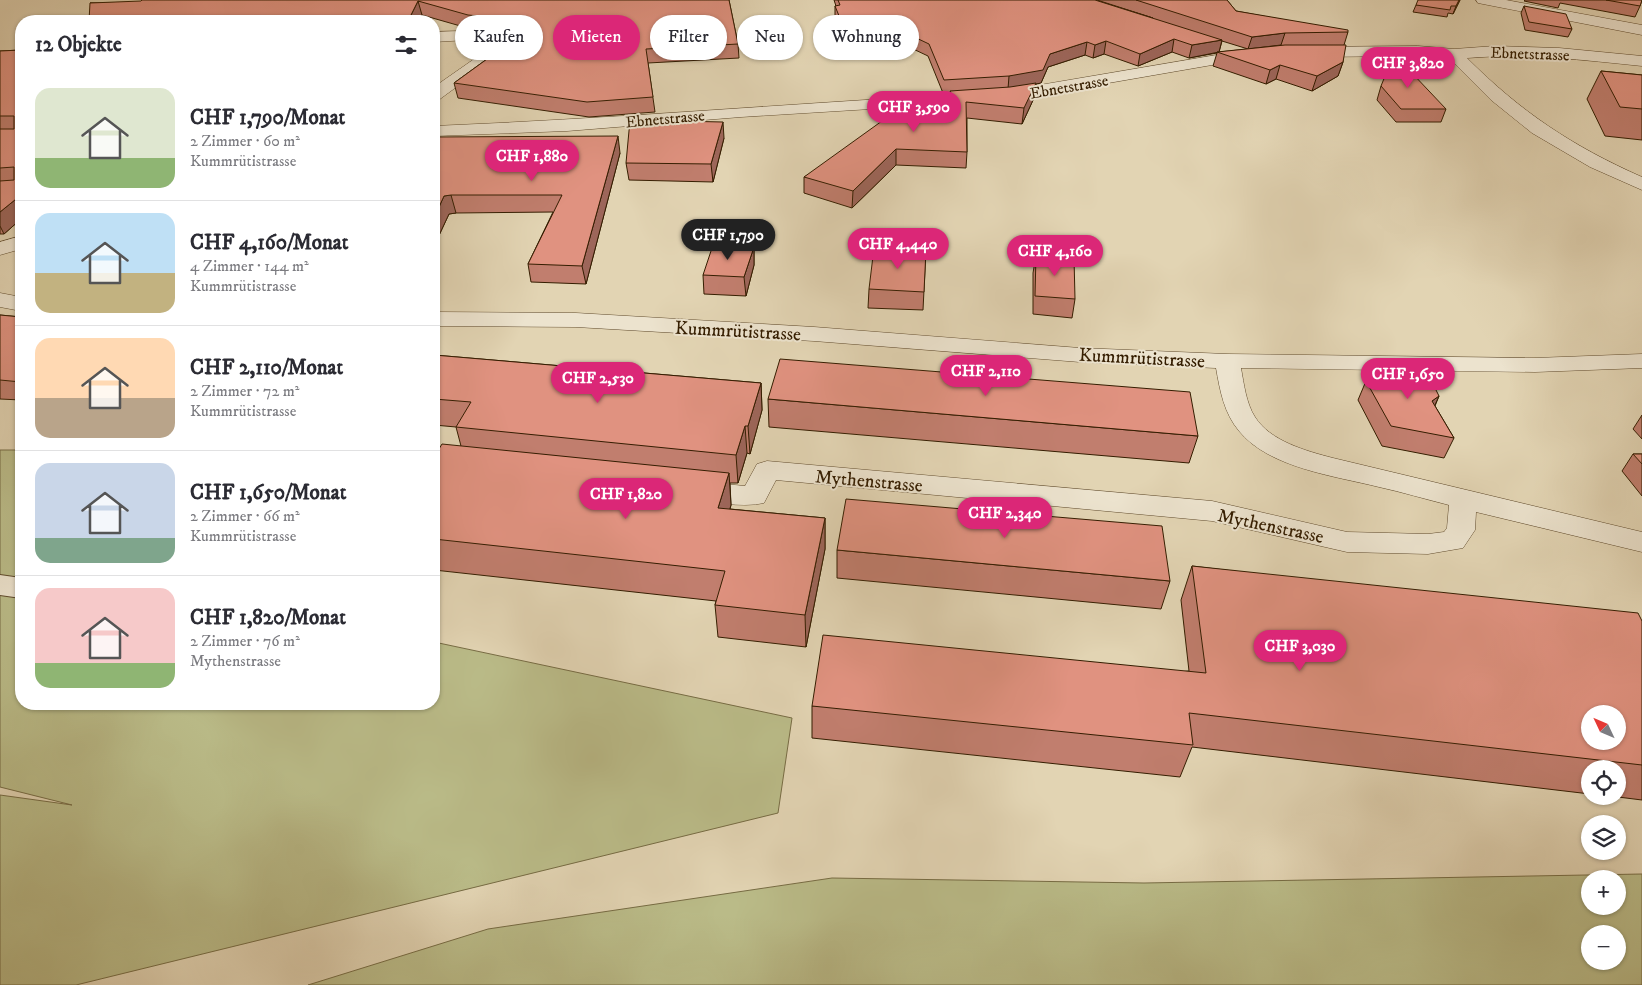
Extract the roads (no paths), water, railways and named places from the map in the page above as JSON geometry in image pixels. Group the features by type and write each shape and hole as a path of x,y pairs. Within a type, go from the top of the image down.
{"street":[{"path":"1493,1 1642,30"},
{"path":"440,37 476,35 491,38 499,43 483,60 440,91"},
{"name":"Ebnetstrasse","path":"979,98 1008,96 1255,54 1220,45"},
{"name":"Ebnetstrasse","path":"1290,52 1418,51 1454,54 1495,51 1560,53 1642,61"},
{"path":"1454,54 1488,88 1525,119 1584,156 1642,184"},
{"name":"Ebnetstrasse","path":"440,131 567,126 742,112 959,99"},
{"path":"0,249 15,244"},
{"path":"0,300 15,303"},
{"name":"Kummrütistrasse","path":"440,319 576,320 814,334 1080,355 1226,361 1535,365 1642,361"},
{"path":"1226,361 1239,413 1253,432 1277,448 1309,460 1463,500 1642,542"},
{"name":"Mythenstrasse","path":"666,487 754,496 767,470 1212,511 1346,542 1428,544 1453,541 1461,530 1463,500"}],"lane":[{"path":"0,585 15,587"}]}
